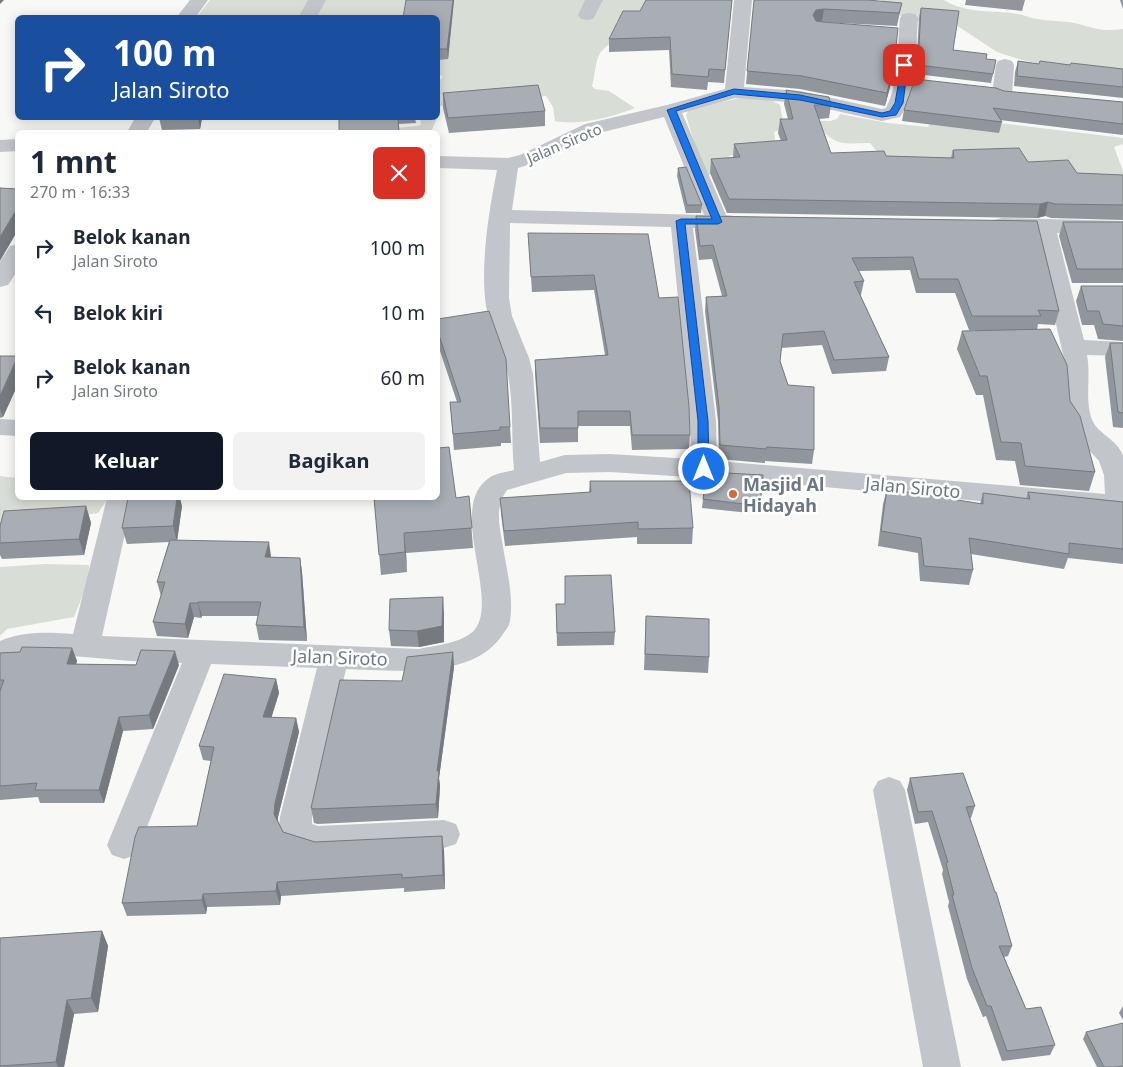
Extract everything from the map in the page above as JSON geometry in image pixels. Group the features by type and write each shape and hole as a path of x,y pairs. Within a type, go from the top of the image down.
{"street":[{"path":"187,15 199,0"},
{"path":"310,15 317,0"},
{"path":"743,0 734,92 800,97 882,115 893,113 899,103 903,81 901,28"},
{"path":"982,91 1011,94 1005,65"},
{"path":"903,81 923,83"},
{"name":"Jalan Siroto","path":"440,162 508,164 527,160 566,139 592,128 671,110 734,92"},
{"path":"671,110 718,222"},
{"path":"0,146 15,145"},
{"name":"Jalan Siroto","path":"508,164 498,236 497,297 498,310 516,353 524,392 524,425 528,474"},
{"path":"501,216 757,222"},
{"path":"681,221 703,421 704,469"},
{"path":"985,225 1123,228"},
{"path":"1044,225 1060,292 1066,342 1076,361 1075,384 1079,420 1083,428 1102,446 1113,460 1117,470 1121,505"},
{"path":"0,280 15,256"},
{"path":"1060,292 1087,292"},
{"path":"1066,342 1123,349"},
{"path":"0,427 15,428"},
{"name":"Jalan Siroto","path":"0,654 18,646 48,643 201,652 419,660 461,652 482,641 494,623 497,604 485,508 490,494 498,484 564,464 593,463 769,473 1121,505"},
{"path":"85,646 119,500"},
{"path":"124,845 201,652"},
{"path":"334,658 296,817 296,827 300,835 318,840 444,834"},
{"path":"889,790 942,1067"}],"shaded area":[{"path":"210,0 723,0 616,22 615,41 599,55 592,86 595,89 609,91 635,108 616,115 575,122 555,121 553,107 546,96 454,103 440,106 440,80 443,76 440,75 440,15 198,15"},
{"path":"881,0 944,0 971,10 1018,14 1037,19 1075,23 1103,30 1123,29 1123,73 1043,65 1019,59 997,52 956,25 916,21 901,16 883,5"},
{"path":"740,98 771,100 780,105 783,120 830,121 837,119 840,114 888,123 928,127 931,122 1000,123 1123,138 1123,144 1114,147 1123,171 1123,185 979,174 880,155 870,143 839,142 833,140 823,131 785,128 774,132 776,145 729,156 733,174 704,175 686,115 689,109"},
{"path":"420,120 436,120 432,130 389,130 392,129 421,125"},
{"path":"0,476 15,478 15,500 107,500 98,513 0,526"},
{"path":"45,564 89,565 88,582 74,617 7,629 0,636 0,567"}],"building":[{"path":"406,0 453,0 447,49 440,49 440,15 404,15"},
{"path":"646,0 732,0 725,70 709,69 708,77 672,74 670,37 609,39 623,11 640,11"},
{"path":"754,0 867,0 902,3 899,13 824,9 816,10 813,15 816,21 898,28 894,66 887,93 802,76 747,71"},
{"path":"921,8 959,11 953,50 987,54 986,59 996,60 993,74 918,65"},
{"path":"1018,61 1039,64 1040,61 1070,65 1071,63 1123,69 1123,87 1017,76"},
{"path":"915,79 996,88 1004,91 1123,102 1123,124 993,108 1002,122 904,110"},
{"path":"538,85 545,111 448,118 443,93"},
{"path":"786,90 829,97 831,105 814,105 831,153 884,151 886,156 954,158 953,150 1019,148 1028,162 1068,160 1077,173 1123,175 1123,205 1055,204 1048,202 1040,204 729,199 711,159 740,157 734,144 787,140 780,119 793,119"},
{"path":"339,120 398,120 399,130 339,130"},
{"path":"686,167 702,205 687,205 678,168"},
{"path":"0,188 15,189 15,212 0,237"},
{"path":"696,216 1037,221 1059,311 1038,310 1041,316 972,316 958,279 919,279 913,257 852,258 864,281 854,282 889,357 834,360 824,331 783,334 780,361 788,385 814,387 814,450 767,447 766,449 720,445 719,407 706,297 727,296 713,245 700,246"},
{"path":"1063,222 1123,222 1123,269 1077,269"},
{"path":"528,233 648,234 659,298 678,297 690,435 632,435 630,411 578,411 578,428 540,428 535,360 608,355 594,275 531,277"},
{"path":"1081,286 1123,286 1123,326 1103,324 1099,311 1087,311"},
{"path":"489,311 506,359 510,427 500,427 500,430 453,434 450,402 461,402 440,338 440,319"},
{"path":"1050,329 1067,365 1070,401 1080,416 1095,472 1025,466 1021,443 1001,442 987,376 980,376 962,331"},
{"path":"1110,343 1123,343 1123,413 1118,412"},
{"path":"0,356 15,356 15,363 0,396"},
{"path":"449,447 456,498 469,496 472,528 404,533 405,552 379,555 374,500 440,500 440,448"},
{"name":"Masjid Al Hidayah","path":"707,472 763,475 760,506 703,499"},
{"path":"590,481 689,481 693,528 638,529 638,522 504,531 500,498 591,492"},
{"path":"887,489 983,504 983,493 1030,499 1028,492 1123,502 1123,549 1069,543 1069,554 969,538 973,570 924,566 921,538 881,531"},
{"path":"128,500 177,500 173,526 122,528"},
{"path":"86,506 79,539 0,543 0,526 4,511"},
{"path":"170,540 269,542 265,557 300,558 304,627 256,625 261,602 190,603 185,624 153,622 165,582 157,582"},
{"path":"611,575 615,632 557,633 556,604 565,604 565,576"},
{"path":"443,597 442,626 417,631 389,630 390,599"},
{"path":"646,616 709,619 709,657 645,654"},
{"path":"22,647 72,648 67,664 136,665 141,650 175,651 149,715 119,717 99,790 35,790 37,783 0,786 0,691 4,680 0,680 0,653 20,652"},
{"path":"453,652 437,771 439,771 436,804 311,808 340,680 402,681 407,657"},
{"path":"224,674 276,679 263,717 296,718 275,803 274,814 283,832 315,842 442,836 443,875 402,878 402,874 277,882 276,891 203,894 202,900 122,903 135,837 139,827 197,826 214,747 199,746"},
{"path":"963,773 975,806 966,807 996,892 1012,946 999,946 1026,1009 1041,1007 1055,1045 1007,1051 991,1006 987,1006 972,968 952,895 954,895 946,863 948,862 932,811 918,812 910,778"},
{"path":"102,931 91,998 67,1000 56,1062 0,1066 0,938"},
{"path":"1123,1023 1123,1066 1104,1067 1086,1032"}],"place":[{"name":"Masjid Al Hidayah","path":"733,494"}],"route":[{"path":"704,469 703,421 681,221 718,222 671,110 734,92 800,97 882,115 893,113 899,103 904,65"}]}
